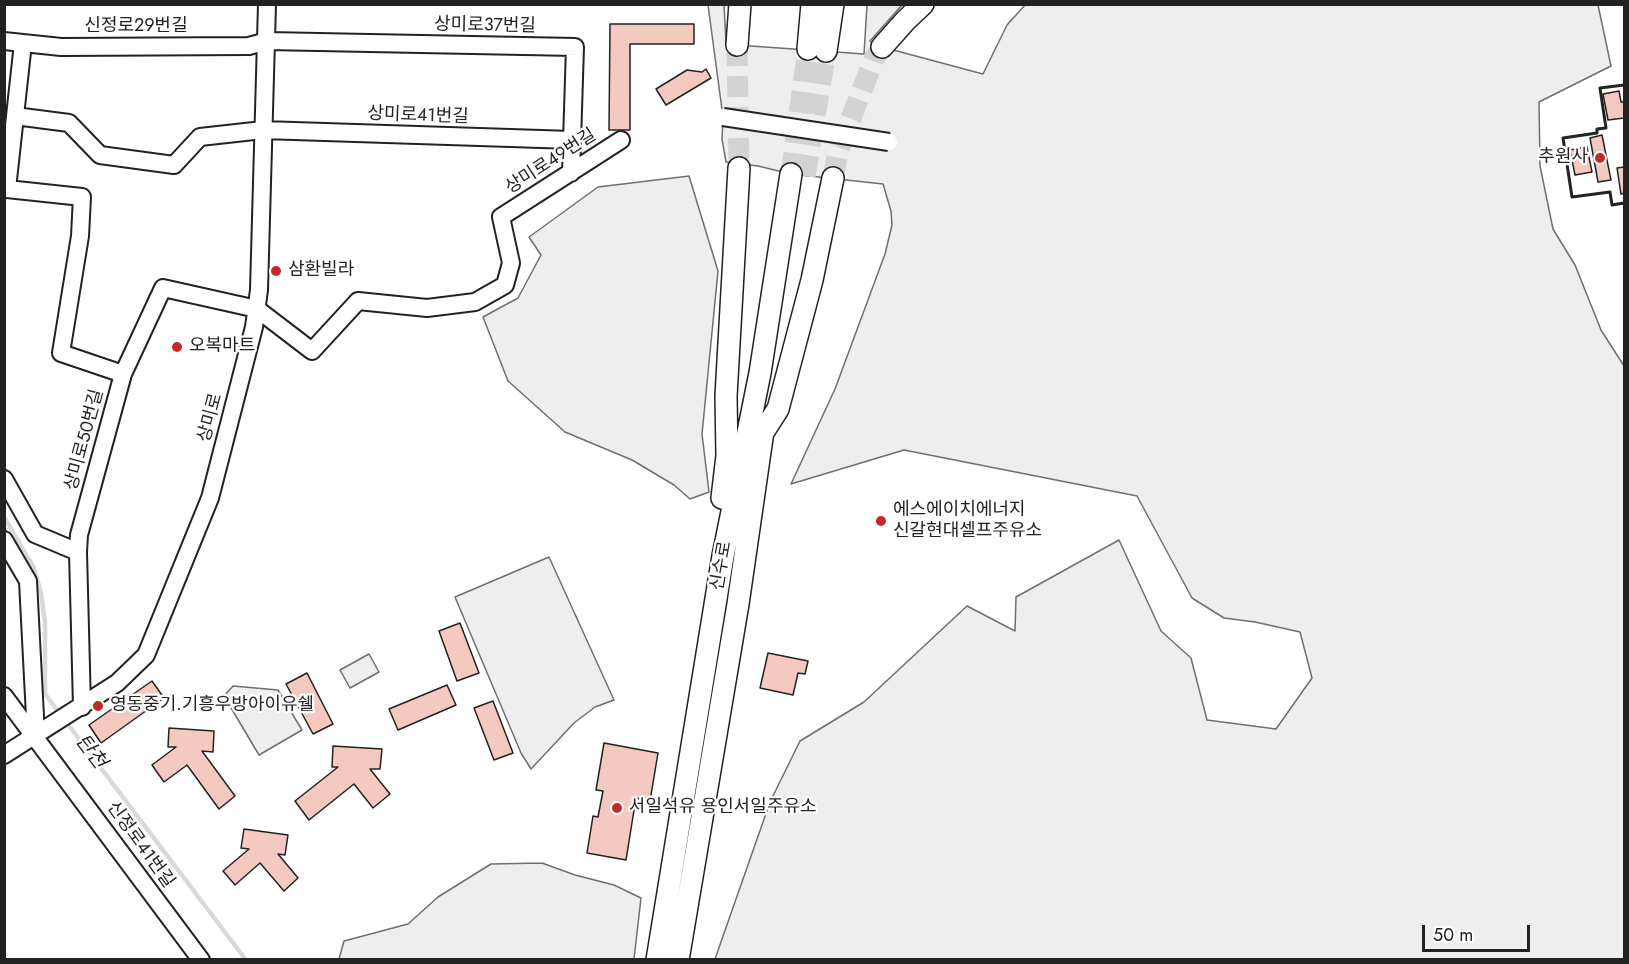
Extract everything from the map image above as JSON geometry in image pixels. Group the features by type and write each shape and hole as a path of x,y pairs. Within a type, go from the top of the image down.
{"main road":[{"path":"737,45 740,4"},
{"path":"812,4 817,50 833,4"},
{"path":"882,47 922,4"},
{"path":"723,556 720,520 727,456 726,396 739,168"},
{"name":"신수로","path":"657,960 723,556 798,175 783,297 738,604 678,960"},
{"path":"762,434 778,409 812,280 833,178"}],"street":[{"name":"상미로","path":"4,755 117,683 146,655 210,498 254,327 260,290 267,4"},
{"name":"신정로29번길","path":"4,41 62,47 249,46 267,41"},
{"name":"상미로37번길","path":"267,41 575,47 571,173"},
{"path":"23,43 8,189 82,197 80,236 61,353 123,374"},
{"name":"상미로41번길","path":"15,116 69,123 100,155 174,165 200,137 263,130 572,140"},
{"path":"723,117 889,142"},
{"name":"상미로49번길","path":"257,309 312,351 358,301 427,308 475,302 505,285 511,263 501,217 621,140"},
{"name":"상미로50번길","path":"82,707 78,552 80,535 123,374 163,288 257,309"},
{"path":"4,478 35,534 78,552"},
{"path":"4,540 28,581 36,736"},
{"name":"신정로41번길","path":"4,696 201,960"}],"shaded area":[{"path":"708,5 724,5 726,42 737,45 864,54 867,5 902,5 870,41 882,47 983,74 1007,25 1025,5 1598,5 1611,66 1539,102 1540,166 1553,229 1575,265 1601,330 1624,366 1624,959 715,959 770,802 800,741 864,702 967,606 1015,631 1016,597 1119,540 1161,631 1191,658 1207,720 1276,729 1312,678 1300,632 1224,618 1192,598 1137,496 904,450 791,484 835,389 885,254 892,225 891,211 883,184 791,174 758,166 726,162 722,139 723,117"},
{"path":"689,176 718,271 702,434 709,492 690,499 674,485 632,460 565,432 508,381 483,317 518,298 541,255 529,237 598,187"},
{"path":"549,557 614,700 595,707 574,723 531,769 521,753 455,597"},
{"path":"369,654 379,672 350,688 340,670"},
{"path":"233,686 278,690 302,730 259,755 224,696"},
{"path":"542,863 575,875 614,885 641,898 634,959 339,959 344,941 408,924 438,897 491,864"}],"building":[{"path":"610,24 694,24 694,44 630,44 630,130 609,130"},
{"path":"706,69 711,78 666,105 656,89 687,70 702,72"},
{"path":"1619,91 1621,102 1624,102 1624,118 1608,120 1603,94"},
{"path":"1602,135 1611,180 1598,182 1590,138"},
{"path":"1587,147 1592,172 1575,175 1570,150"},
{"path":"1624,167 1624,193 1621,194 1617,168"},
{"path":"460,623 479,673 457,681 439,631"},
{"path":"768,653 808,661 805,674 798,673 793,695 760,688"},
{"path":"307,673 333,724 313,734 286,684"},
{"path":"152,681 164,698 101,743 89,725"},
{"path":"447,685 456,705 398,730 389,709"},
{"path":"493,701 513,753 494,760 474,708"},
{"path":"169,728 214,731 213,752 202,751 235,796 219,809 187,765 164,782 152,765 176,747 168,747"},
{"name":"서일석유 용인서일주유소","path":"604,743 658,753 650,801 636,798 626,860 587,853 593,816 598,817 603,791 596,790"},
{"path":"333,746 382,749 380,769 370,769 390,794 373,808 354,784 309,820 295,801 338,767 332,767"},
{"path":"244,829 288,835 285,855 278,854 298,878 284,891 260,863 235,885 223,871 249,849 241,848"}],"waterway":[{"name":"탄천","path":"4,517 34,568 41,593 45,622 45,694 246,960"}],"tunnel":[{"path":"737,45 739,168"},
{"path":"833,178 838,152 874,59 882,47"},
{"path":"791,174 808,49"},
{"path":"805,176 826,51"}],"wall":[{"path":"1624,85 1600,88 1606,128 1597,129 1597,133 1563,138 1572,197 1610,192 1612,205 1624,203"}],"place":[{"name":"추원사","path":"1600,158"},
{"name":"삼환빌라","path":"276,271"},
{"name":"오복마트","path":"177,347"},
{"name":"에스에이치에너지 신갈현대셀프주유소","path":"881,521"},
{"name":"영동중기.기흥우방아이유쉘","path":"98,706"},
{"name":"서일석유 용인서일주유소","path":"617,808"}]}
